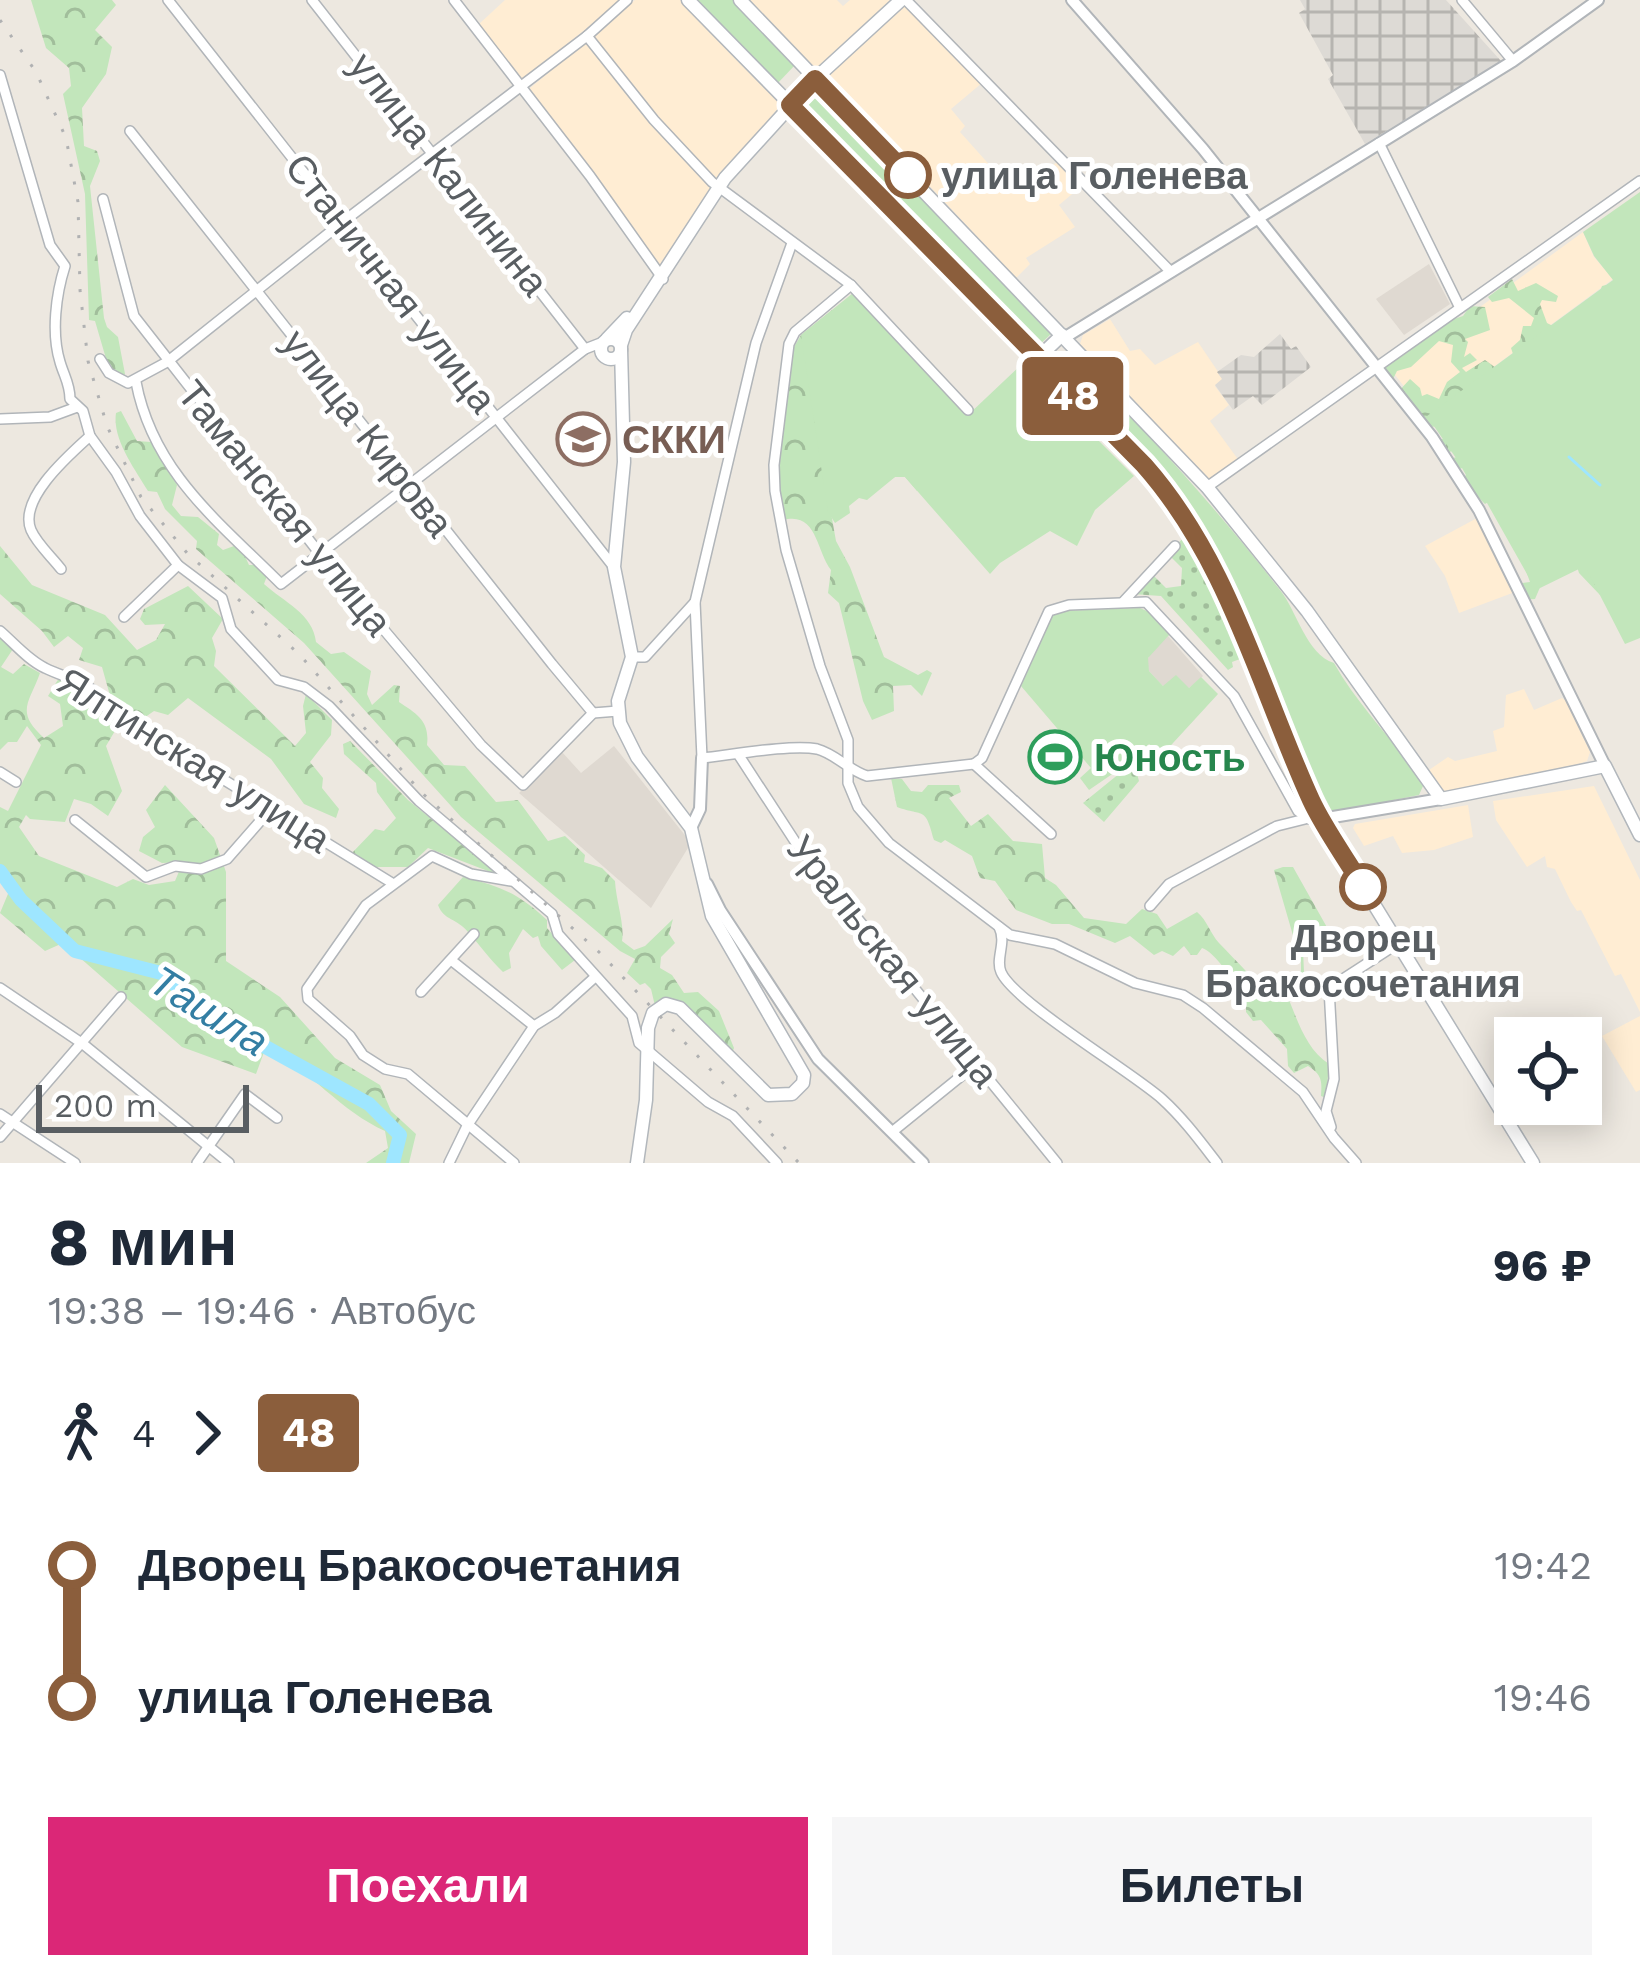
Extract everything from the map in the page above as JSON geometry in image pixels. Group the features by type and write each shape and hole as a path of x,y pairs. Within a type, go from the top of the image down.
{"main road":[{"path":"688,0 1144,465 1194,529 1224,590 1315,819 1533,1163"},
{"path":"740,0 1208,487 1307,611 1441,799 1605,766 1640,836"},
{"path":"637,1163 653,1013 672,1004 768,1095 792,1094 804,1075 717,927 692,828 637,758 618,711 632,657 614,567 623,488 622,420 610,348 660,283 715,184 815,79 903,0"},
{"path":"1037,358 1063,337"}],"street":[{"name":"Станичная улица","path":"168,0 614,567"},
{"name":"улица Калинина","path":"312,0 585,349"},
{"path":"454,0 660,283"},
{"path":"100,358 122,382 136,382 167,362 344,220 586,37 627,0"},
{"path":"903,0 1171,272"},
{"path":"1072,0 1160,98 1432,437 1479,511 1605,766"},
{"path":"1462,0 1514,61"},
{"path":"1063,337 1514,61 1598,0"},
{"path":"586,37 654,120 715,184 851,285 968,410"},
{"path":"0,75 46,232 64,266 56,334 71,406"},
{"name":"улица Кирова","path":"130,130 593,713"},
{"path":"1379,143 1460,308"},
{"path":"1208,487 1640,181"},
{"name":"Таманская улица","path":"103,199 134,316 320,554 481,746 523,785 593,713"},
{"path":"692,828 700,809 702,758 695,602 756,343 792,242"},
{"path":"851,285 794,332 788,344 773,465 787,550 820,666 848,740 848,783 858,807 889,843 1010,934 1055,944 1135,983 1193,1001 1303,1092 1356,1163"},
{"path":"136,382 154,439 173,474 281,584 585,349 610,348"},
{"path":"0,419 50,417 71,406"},
{"path":"71,406 83,411 90,436 140,515 178,565 222,598 231,629 278,680 304,687 329,706 419,801 552,914 558,934 632,1016 636,1037 648,1051 708,1102 733,1116 777,1163"},
{"path":"61,569 29,528 30,505 58,465 90,436"},
{"path":"1123,602 1175,546"},
{"path":"124,616 178,565"},
{"path":"632,657 645,656 695,602"},
{"path":"702,758 814,748 867,776 974,764 982,758 1049,611 1070,604 1150,604 1234,696 1298,811 1315,819"},
{"name":"Ялтинская улица","path":"0,631 42,667 68,674 101,694 107,708 392,883"},
{"path":"593,713 618,711"},
{"name":"Уральская улица","path":"738,754 796,843 1057,1163"},
{"path":"974,764 1051,834"},
{"path":"0,772 16,782"},
{"path":"1150,906 1169,884 1277,826 1441,799"},
{"path":"75,820 146,878 175,866 201,869 227,860 269,811"},
{"path":"514,881 471,874 432,856 374,898 307,988 308,999 350,1036 363,1055 385,1069 408,1074 514,1163"},
{"path":"374,898 380,876"},
{"path":"704,876 720,910 818,1059 922,1163"},
{"path":"999,927 1004,939 1002,974 1031,1003 1161,1098 1217,1163"},
{"path":"421,992 474,934"},
{"path":"1334,1138 1326,1111 1334,1079 1329,988 1397,944"},
{"path":"451,960 534,1026"},
{"path":"449,1163 466,1126 534,1026 594,977"},
{"path":"0,988 83,1044 229,1163"},
{"path":"0,1137 122,997"},
{"path":"892,1132 976,1064"},
{"path":"197,1163 245,1094 278,1118"},
{"path":"0,1114 75,1163"}],"shaded area":[{"path":"505,0 622,0 521,81 478,25"},
{"path":"635,0 680,0 781,105 718,179 680,146 711,186 712,194 662,270 529,89"},
{"path":"744,0 837,0 843,6 850,0 894,0 815,72"},
{"path":"1300,0 1446,0 1501,61 1365,144 1328,79 1333,75 1299,13 1305,9"},
{"path":"906,5 982,83 951,109 965,126 960,132 1012,190 1022,192 1058,161 1083,185 1059,205 1075,227 1026,258 1030,264 1016,278 827,77"},
{"path":"1583,232 1594,257 1613,279 1427,416 1392,371"},
{"path":"1429,264 1450,304 1404,335 1376,299"},
{"path":"1110,319 1130,351 1140,349 1155,365 1198,342 1223,379 1215,386 1229,405 1210,421 1240,462 1210,481 1080,344 1083,335"},
{"path":"1280,334 1311,367 1262,405 1253,396 1233,410 1215,385 1222,379 1217,372 1241,355 1254,357"},
{"path":"1479,517 1515,592 1459,613 1445,576 1425,546"},
{"path":"1168,636 1203,676 1189,688 1163,686 1149,671 1150,653"},
{"path":"1524,689 1534,710 1562,698 1566,701 1590,752 1587,761 1559,771 1447,793 1443,790 1429,770 1448,757 1455,761 1497,751 1493,731 1504,727 1506,695"},
{"path":"614,746 691,843 651,908 519,793 562,752 581,773"},
{"path":"1594,786 1640,880 1640,1012 1555,869 1547,867 1545,856 1527,867 1496,820 1493,801"},
{"path":"1468,805 1473,837 1434,850 1402,853 1393,836 1364,846 1353,828 1355,824"},
{"path":"1640,1016 1640,1090 1636,1092 1602,1036"}],"green space":[{"path":"31,0 112,0 116,5 95,30 112,47 106,74 82,108 84,146 97,151 100,161 90,186 104,318 118,337 125,374 120,379 107,362 95,321 89,320 85,194 63,94 71,86 69,68 46,48"},
{"path":"694,0 733,0 796,64 776,85"},
{"path":"821,92 1053,332 1033,351 801,111"},
{"path":"1640,192 1640,638 1625,644 1585,566 1536,590 1487,503 1427,416 1613,280 1583,232"},
{"path":"1613,254 1629,260 1634,277 1640,280 1640,381 1631,382 1619,401 1610,401 1598,390 1582,404 1589,418 1594,412 1601,426 1606,404 1608,412 1619,405 1625,413 1612,426 1614,451 1619,460 1629,463 1627,472 1640,485 1640,521 1634,519 1634,509 1620,514 1612,502 1603,507 1625,540 1633,538 1640,544 1640,576 1628,568 1628,582 1618,584 1603,575 1589,543 1602,532 1574,547 1589,547 1589,561 1611,595 1600,595 1579,573 1573,554 1567,553 1540,565 1541,585 1535,599 1521,600 1515,584 1530,582 1526,571 1535,563 1530,552 1536,547 1535,537 1527,531 1548,521 1560,507 1555,496 1561,493 1561,485 1553,479 1549,448 1539,435 1527,453 1514,454 1479,472 1493,499 1485,504 1475,494 1465,493 1459,482 1466,475 1462,468 1455,471 1448,466 1449,459 1457,457 1453,451 1444,453 1432,443 1445,438 1451,445 1462,435 1452,420 1446,426 1427,427 1398,392 1410,379 1422,396 1439,399 1447,382 1460,372 1451,362 1453,345 1439,341 1411,367 1397,371 1392,381 1386,382 1377,370 1383,362 1407,352 1433,322 1463,316 1470,306 1485,307 1490,330 1465,339 1464,357 1470,353 1477,360 1462,368 1466,372 1485,360 1496,368 1496,375 1481,385 1474,399 1479,410 1494,401 1507,401 1509,408 1485,426 1495,444 1501,443 1531,422 1557,415 1557,408 1545,415 1544,408 1557,396 1540,370 1567,346 1564,339 1551,341 1516,363 1511,348 1520,340 1523,326 1531,326 1534,318 1509,298 1492,302 1488,297 1512,279 1518,291 1536,283 1558,296 1556,302 1542,300 1540,304 1547,323 1553,326 1561,320 1563,331 1585,325 1608,308 1607,323 1621,315 1629,323 1632,317 1623,301 1599,294 1602,286 1622,281 1613,272"},
{"path":"853,293 968,415 1022,364 1134,476 1095,510 1077,546 1050,531 990,574 905,477 895,477 867,500 859,498 849,506 850,513 835,523 828,512 801,335"},
{"path":"832,310 976,410 917,491 905,477 895,477 831,513 836,541 884,657 918,675 927,670 932,673 922,696 911,685 893,686 894,711 872,720 839,603 828,593 831,570 809,527 803,521 783,520 778,466 794,347 801,335"},
{"path":"1083,367 1185,476 1280,590 1316,651 1334,663 1413,770 1423,786 1419,795 1330,813 1320,805 1202,537 1066,385"},
{"path":"121,411 137,441 151,442 177,485 172,505 181,516 198,517 219,534 217,545 223,550 234,546 243,552 249,565 267,576 264,584 304,616 316,642 331,654 344,652 371,671 367,694 372,705 394,685 400,686 399,702 421,719 427,745 444,765 465,766 496,802 518,800 548,841 565,836 585,855 584,862 602,868 615,881 622,941 634,950 645,946 673,919 669,934 675,943 661,957 660,968 672,975 684,993 698,992 719,1011 734,1048 731,1056 681,1006 655,1006 651,989 627,973 635,959 461,817 304,643 196,549 197,541 165,509 157,492 148,491 126,454 117,433 116,413"},
{"path":"1186,535 1240,659 1228,670 1161,596 1132,594 1152,574 1166,588 1181,586 1182,568 1168,554"},
{"path":"0,546 32,585 105,615 137,650 156,640 165,624 145,625 140,619 144,609 188,586 223,619 212,638 214,666 295,746 306,733 306,694 332,720 331,735 310,762 339,809 336,818 304,804 271,759 188,698 168,715 154,711 141,720 114,710 102,667 79,660 83,648 68,636 54,647 0,594"},
{"path":"1140,608 1170,634 1148,658 1149,671 1163,686 1176,675 1189,688 1201,677 1218,694 1162,755 1149,744 1089,790 1080,778 1091,768 1021,686 1051,617 1061,611"},
{"path":"0,638 13,649 1,667 13,674 24,664 40,673 27,714 44,738 63,726 60,704 48,696 59,678 67,676 122,719 106,746 122,791 108,816 74,799 65,822 26,815 19,827 39,856 117,887 133,879 149,885 175,881 183,862 162,863 139,851 143,837 155,827 146,810 165,785 214,838 226,872 226,961 280,997 335,1058 380,1085 391,1111 416,1134 409,1163 366,1163 388,1148 385,1131 354,1113 267,1044 256,1074 182,1047 63,943 45,951 0,913 10,889 0,882 0,807 8,811 41,745 27,726 17,742 8,742 0,750"},
{"path":"350,741 408,800 493,873 428,848 408,867 374,867 351,854 375,829 384,831 396,818 376,783 344,754 343,744"},
{"path":"1146,752 1156,761 1144,775 1140,766 1135,767 1139,781 1104,822 1083,803"},
{"path":"891,778 902,779 911,791 922,792 928,785 959,785 961,792 949,798 971,826 988,814 1013,841 1042,844 1045,878 1084,918 1126,924 1142,909 1157,914 1167,929 1197,912 1271,1001 1289,1000 1309,1043 1329,1064 1326,1098 1321,1096 1320,1078 1313,1069 1308,1066 1294,1073 1288,1066 1287,1049 1261,1020 1253,1021 1246,1012 1246,998 1207,950 1191,955 1184,946 1173,956 1162,951 1154,955 1130,936 1115,943 1016,910 995,881 980,878 972,856 945,840 934,840 923,814 897,807"},
{"path":"1293,867 1333,938 1303,950 1304,972 1294,985 1288,978 1301,971 1301,963 1274,870"},
{"path":"463,877 527,903 547,920 547,928 575,960 562,970 538,936 533,938 523,929 509,953 511,968 503,972 438,905"}],"waterway":[{"path":"1569,457 1600,485"},
{"name":"Ташла","path":"0,871 21,900 75,951 165,974 178,988 262,1045 369,1104 400,1135 393,1163"}],"railway":[{"path":"0,20 36,72 66,138 78,202 88,361 107,426 141,497 187,553 299,654 421,792 600,953 799,1163"}],"bus line":[{"name":"48","path":"908,175 815,79 790,105 1144,465 1177,506 1201,541 1224,590 1316,810 1363,887"}],"place":[{"name":"улица Голенева","path":"908,175"},
{"name":"СККИ","path":"583,439"},
{"name":"Юность","path":"1055,757"},
{"name":"Дворец Бракосочетания","path":"1363,887"}]}
